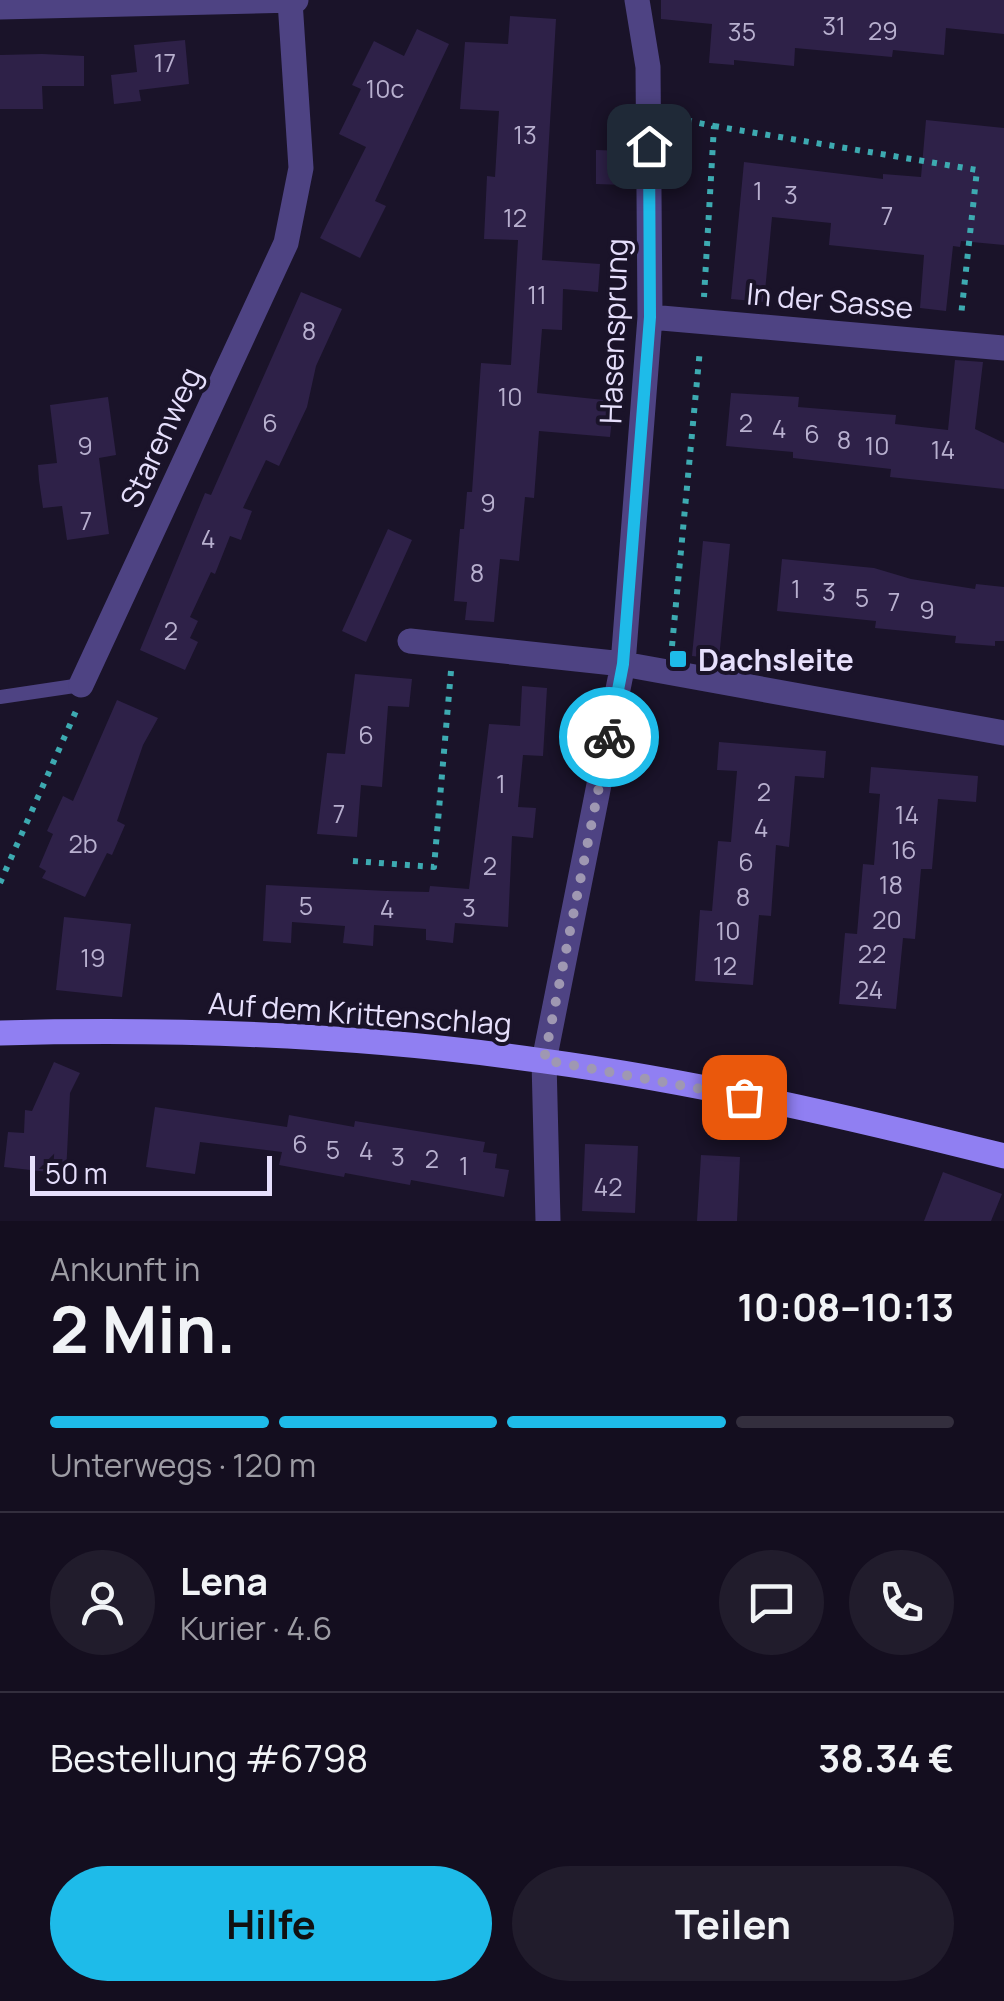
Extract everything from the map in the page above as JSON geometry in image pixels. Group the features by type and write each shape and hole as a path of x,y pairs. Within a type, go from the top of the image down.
{"street":[{"name":"Starenweg","path":"0,7 293,0 300,168 286,243 81,686"},
{"name":"Hasensprung","path":"548,1221 544,1060 623,664 650,317 648,67 637,0"},
{"name":"In der Sasse","path":"650,317 1004,348"},
{"path":"410,640 623,664 1004,733"},
{"name":"Auf dem Krittenschlag","path":"0,1033 156,1032 349,1042 544,1060 868,1122 1004,1156"}],"lane":[{"path":"0,697 81,686"}],"path":[{"path":"648,112 977,170 958,344"},
{"path":"669,673 703,321 714,126"},
{"path":"353,862 434,867 453,645"},
{"path":"0,882 81,700 81,686"}],"building":[{"path":"661,0 1004,0 1004,34 946,28 944,55 893,50 892,57 795,48 794,66 734,60 734,65 709,63 712,24 661,19"},
{"path":"510,16 556,19 542,260 600,264 598,292 563,289 562,330 542,329 537,393 614,401 610,437 539,431 534,498 525,497 519,561 500,559 494,622 465,620 467,602 454,601 460,529 464,529 467,492 472,492 481,363 511,365 518,240 484,239 487,176 495,177 499,111 460,109 465,42 508,44"},
{"path":"417,29 449,44 375,201 386,206 360,258 320,238 366,147 339,134 361,89 352,85 374,41 404,56"},
{"path":"185,40 189,84 139,90 141,101 114,104 111,75 137,72 134,45"},
{"path":"0,55 84,56 84,86 42,86 43,109 0,109"},
{"path":"926,120 1004,128 1004,245 961,241 960,247 953,246 946,311 920,308 924,255 829,245 831,223 772,217 764,302 731,299 744,162 883,179 883,174 921,177"},
{"path":"596,150 625,151 625,185 596,184"},
{"path":"301,292 342,309 316,366 307,407 279,466 266,460 243,508 252,511 241,540 230,536 215,574 211,572 190,617 198,621 190,638 198,642 185,670 140,650 205,493 211,495"},
{"path":"955,360 983,362 975,429 1004,443 1004,489 890,477 891,469 793,458 793,452 726,446 731,393 799,397 798,407 896,415 895,424 948,430"},
{"path":"108,397 116,455 99,458 109,534 67,540 62,506 43,508 39,480 38,465 57,463 50,405"},
{"path":"388,529 412,540 366,642 342,631"},
{"path":"703,541 730,544 719,659 692,656"},
{"path":"782,559 874,568 911,579 975,589 976,584 1004,587 1004,641 995,641 995,646 955,643 956,636 875,628 876,621 777,611"},
{"path":"355,674 412,679 409,707 388,706 382,787 361,785 357,837 317,834 327,753 345,754"},
{"path":"522,686 547,688 543,756 523,755 518,807 536,808 533,838 512,836 508,927 455,923 453,943 426,940 426,929 374,925 373,946 343,943 345,926 292,922 291,943 263,941 266,885 429,892 430,886 469,889 489,724 520,726"},
{"path":"117,700 158,718 143,745 117,821 125,825 112,855 107,853 85,897 42,878 46,871 39,867 53,834 47,831 63,796 73,801"},
{"path":"719,742 826,751 824,778 795,776 789,847 776,845 771,916 759,915 753,985 695,981 700,910 712,911 718,841 731,842 737,771 717,770"},
{"path":"871,767 978,776 976,802 938,799 932,869 921,869 915,939 903,938 896,1009 839,1004 845,933 857,934 863,864 874,865 880,794 869,793"},
{"path":"64,917 131,924 122,997 56,990"},
{"path":"54,1062 80,1073 70,1093 66,1174 4,1167 8,1132 24,1133 25,1110 32,1111"},
{"path":"155,1107 287,1127 289,1115 354,1127 355,1121 485,1142 483,1152 497,1154 495,1168 509,1170 504,1197 411,1180 410,1185 345,1173 344,1177 279,1165 282,1152 200,1142 195,1174 146,1167"},
{"path":"585,1144 638,1146 635,1213 582,1211"},
{"path":"701,1155 740,1157 737,1221 697,1221"},
{"path":"943,1172 1002,1194 991,1221 924,1221"}],"way so far":[{"path":"609,737 544,1060 744,1097"}],"place":[{"name":"Dachsleite","path":"678,659"}],"route":[{"path":"609,737 623,664 650,317 649,146"}]}
